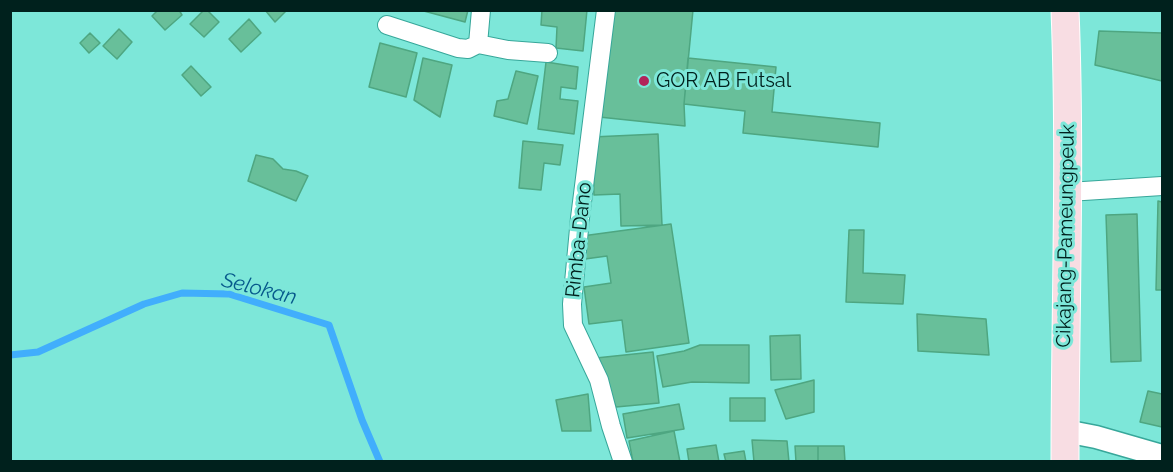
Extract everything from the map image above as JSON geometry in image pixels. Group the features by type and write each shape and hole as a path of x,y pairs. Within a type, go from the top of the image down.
{"main road":[{"name":"Cikajang-Pameungpeuk","path":"1065,10 1068,192 1065,462"}],"street":[{"path":"478,44 481,10"},
{"name":"Rimba-Dano","path":"606,10 580,218 572,304 573,325 599,380 623,462"},
{"path":"387,25 458,48 468,49 478,44 508,50 548,53"},
{"path":"1068,192 1162,186"},
{"path":"1065,431 1096,437 1162,456"}],"building":[{"path":"158,10 179,10 182,15 165,30 152,16"},
{"path":"204,10 207,10 219,22 204,37 190,24"},
{"path":"265,10 287,10 275,22"},
{"path":"420,10 468,10 465,22"},
{"path":"542,10 587,10 583,51 556,48 557,27 541,25"},
{"name":"GOR AB Futsal","path":"611,10 693,10 684,104 685,126 599,117"},
{"path":"249,19 261,33 241,52 229,39"},
{"path":"119,29 132,42 117,59 103,46"},
{"path":"1099,31 1162,33 1162,81 1095,65"},
{"path":"90,33 100,43 89,53 80,43"},
{"path":"380,43 417,53 406,97 369,87"},
{"path":"423,58 452,65 440,117 414,100"},
{"path":"688,58 776,67 772,112 880,123 878,147 743,133 745,111 684,104"},
{"path":"546,62 578,67 576,89 561,87 560,99 578,101 574,134 538,129"},
{"path":"191,66 211,87 201,96 182,75"},
{"path":"516,71 538,76 527,124 494,116 497,101 508,99"},
{"path":"658,134 662,225 621,226 620,194 594,195 592,137"},
{"path":"523,141 563,145 560,165 544,163 541,190 519,188"},
{"path":"256,155 273,159 283,169 308,176 296,201 248,181"},
{"path":"1158,201 1162,202 1162,290 1156,290"},
{"path":"1137,214 1141,361 1111,362 1106,215"},
{"path":"671,224 689,343 626,352 622,320 589,324 584,287 611,283 607,256 585,259 582,236"},
{"path":"849,230 864,230 863,273 905,275 903,304 846,302"},
{"path":"917,314 986,319 989,355 918,351"},
{"path":"800,335 801,379 771,380 770,336"},
{"path":"700,345 749,345 749,383 692,382 663,387 657,356 684,351"},
{"path":"653,352 659,403 616,407 596,358"},
{"path":"814,380 814,412 786,419 775,390"},
{"path":"1148,391 1162,394 1162,427 1140,422"},
{"path":"588,394 591,431 562,431 556,400"},
{"path":"730,398 765,398 765,421 730,421"},
{"path":"679,404 684,429 627,438 623,414"},
{"path":"674,431 680,462 633,462 629,441"},
{"path":"752,440 787,441 789,462 754,462"},
{"path":"716,445 719,462 689,462 687,449"},
{"path":"795,446 818,446 818,462 796,462"},
{"path":"818,446 844,446 845,462 818,462"},
{"path":"744,451 746,462 726,462 724,454"}],"waterway":[{"name":"Selokan","path":"10,355 38,352 144,304 182,293 229,294 329,325 362,420 380,462"}],"place":[{"name":"GOR AB Futsal","path":"644,81"}]}
